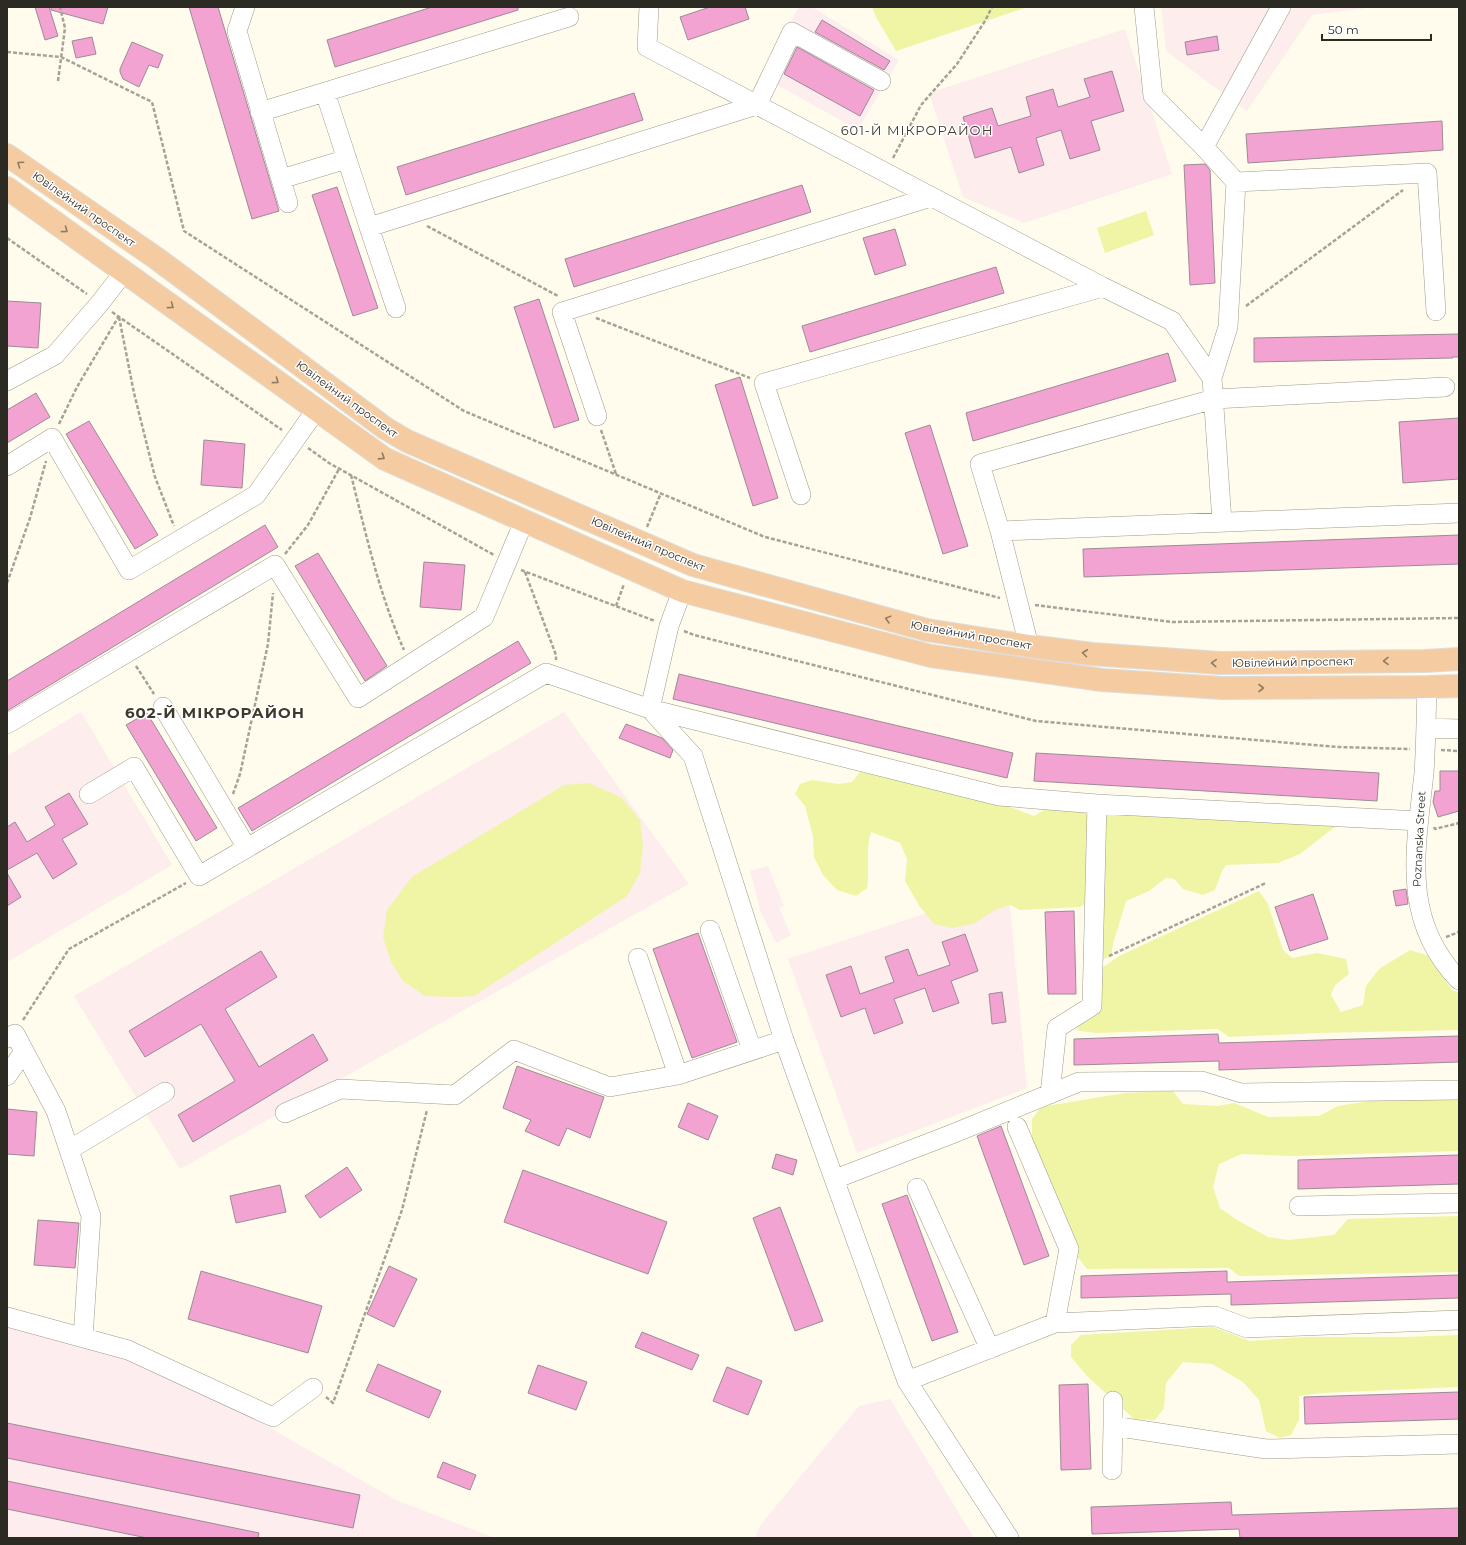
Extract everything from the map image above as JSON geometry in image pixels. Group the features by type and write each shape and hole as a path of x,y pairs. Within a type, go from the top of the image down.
{"main road":[{"name":"Ювілейний проспект","path":"7,155 156,258 385,428 407,441 693,565 927,630 1092,654 1220,663 1425,661 1459,659"},
{"path":"7,188 385,459 682,591 931,656 1102,680 1222,688 1459,686"},
{"path":"682,591 693,565"}],"street":[{"path":"245,7 237,31 288,203"},
{"path":"649,7 647,48 1102,287 1172,321 1212,378"},
{"path":"1144,7 1153,96 1204,147 1236,182 1228,327 1212,378 1222,522"},
{"path":"1204,147 1281,7"},
{"path":"260,112 569,18"},
{"path":"370,227 757,105 792,32 880,81"},
{"path":"325,92 396,308"},
{"path":"281,179 347,159"},
{"path":"1236,182 1427,173 1436,311"},
{"path":"597,416 562,312 931,197"},
{"path":"7,381 55,355 100,303 124,272"},
{"path":"801,495 764,383 1102,287"},
{"path":"1029,646 1000,531 980,464 1214,399 1445,387"},
{"path":"7,466 52,438 129,570 256,495 316,410"},
{"path":"1000,531 1459,513"},
{"path":"7,724 275,565 358,698 484,616 524,521"},
{"path":"650,709 669,626 682,591"},
{"path":"89,794 134,767 199,876 546,673 650,709 999,796 1097,804 1426,822"},
{"name":"Poznanska Street","path":"1427,687 1426,822 1415,871 1416,890 1421,913 1437,954 1459,980"},
{"path":"162,707 247,848"},
{"path":"650,709 693,756 784,1040 908,1381 1009,1538"},
{"path":"1426,728 1459,729"},
{"path":"1050,1094 1057,1028 1092,1006 1097,804"},
{"path":"710,930 752,1050"},
{"path":"638,958 678,1075"},
{"path":"11,1036 24,1050 56,1111 91,1216 82,1338"},
{"path":"286,1113 340,1089 455,1095 514,1050 610,1087 678,1075 784,1040"},
{"path":"7,1076 24,1050"},
{"path":"834,1179 952,1134 1080,1082 1202,1081 1240,1094 1459,1090"},
{"path":"69,1150 165,1092"},
{"path":"1017,1127 1069,1249 1055,1323"},
{"path":"917,1188 990,1349"},
{"path":"1299,1206 1459,1203"},
{"path":"908,1381 1055,1323 1215,1316 1247,1328 1459,1320"},
{"path":"7,1317 128,1350 273,1417 313,1388"},
{"path":"1112,1470 1113,1401"},
{"path":"1113,1426 1266,1449 1459,1444"}],"path":[{"path":"58,81 65,28 60,7"},
{"path":"886,173 921,105 957,64 986,21 992,7"},
{"path":"7,52 61,57 152,102 184,231 464,411 765,537 1018,603 1066,610 1172,622 1459,618"},
{"path":"1228,320 1427,173"},
{"path":"407,215 575,308 764,383"},
{"path":"7,583 30,518 52,438 77,388 119,316 134,393 155,477 180,540"},
{"path":"597,416 616,474"},
{"path":"226,813 240,774 268,644 275,565 308,525 340,469"},
{"path":"350,475 370,552 390,617 411,664"},
{"path":"646,528 660,493"},
{"path":"525,572 556,655 556,677"},
{"path":"616,606 624,584"},
{"path":"127,653 162,707"},
{"path":"1426,822 1435,829 1459,823"},
{"path":"11,1036 69,949 199,876"},
{"path":"1093,964 1266,883"},
{"path":"1444,938 1459,932"},
{"path":"313,1388 333,1403 402,1210 431,1094"}],"shaded area":[{"path":"799,7 812,7 899,60 858,130 761,76"},
{"path":"1161,7 1374,7 1312,15 1247,111 1166,51"},
{"path":"1125,29 1172,174 1024,223 963,197 929,93"},
{"path":"81,712 172,865 7,962 7,756"},
{"path":"564,712 689,884 180,1169 74,996"},
{"path":"768,866 784,906 779,908 791,935 776,943 760,910 750,871"},
{"path":"1008,886 1027,1088 857,1153 788,959"},
{"path":"7,1325 116,1355 258,1421 396,1500 495,1538 7,1538"},
{"path":"890,1399 974,1538 755,1538 761,1524 859,1406"}],"green space":[{"path":"872,7 1028,7 896,51 877,19"},
{"path":"1146,211 1154,235 1105,253 1097,228"},
{"path":"860,772 997,802 1034,816 1049,807 1093,809 1090,900 1080,907 1020,910 1010,905 995,910 973,924 952,928 934,924 920,907 905,881 907,859 900,843 871,832 868,846 867,888 856,896 837,890 823,875 814,857 813,836 805,806 795,794 800,784 812,780 839,784 852,782"},
{"path":"589,783 622,798 640,820 643,846 640,873 627,896 474,996 425,996 403,981 391,962 383,937 387,910 412,877 564,785"},
{"path":"1101,809 1341,822 1300,854 1278,863 1226,865 1222,871 1215,890 1203,895 1183,889 1174,879 1166,878 1149,891 1126,901 1113,944 1111,956 1099,961"},
{"path":"1259,891 1268,904 1283,950 1292,958 1317,953 1346,959 1349,974 1335,985 1331,995 1341,1012 1363,1005 1366,986 1379,969 1410,950 1429,956 1452,990 1459,993 1459,1030 1317,1033 1229,1037 1218,1029 1097,1033 1079,1031 1076,1025 1102,968 1119,956"},
{"path":"1173,1091 1183,1104 1218,1106 1234,1103 1268,1117 1319,1116 1338,1106 1376,1100 1459,1098 1459,1151 1291,1156 1242,1154 1219,1164 1213,1187 1220,1208 1237,1220 1268,1237 1288,1240 1334,1235 1348,1219 1459,1216 1459,1272 1239,1276 1229,1268 1087,1269 1077,1256 1032,1139 1032,1119 1041,1107 1125,1093"},
{"path":"1213,1327 1250,1341 1305,1337 1405,1337 1459,1335 1459,1387 1321,1393 1299,1396 1299,1420 1291,1435 1280,1438 1266,1431 1259,1400 1243,1382 1212,1364 1183,1362 1166,1383 1164,1408 1155,1420 1134,1419 1087,1376 1071,1357 1071,1345 1081,1335"}],"building":[{"path":"35,7 49,7 58,36 45,40"},
{"path":"51,7 108,7 103,24 51,10"},
{"path":"189,7 218,7 279,211 252,219"},
{"path":"432,7 518,7 518,10 335,67 327,40"},
{"path":"710,7 745,7 749,19 688,40 680,17"},
{"path":"822,20 890,61 884,70 815,32"},
{"path":"1217,36 1219,50 1187,55 1185,42"},
{"path":"92,37 96,54 76,58 72,41"},
{"path":"132,42 163,55 158,68 149,65 139,87 123,79 120,72"},
{"path":"797,47 874,90 860,116 784,74"},
{"path":"1112,71 1124,111 1091,121 1100,150 1070,159 1061,130 1036,138 1044,165 1019,173 1011,147 975,158 963,117 992,108 998,126 1031,116 1026,97 1053,89 1058,107 1090,97 1084,79"},
{"path":"634,93 643,120 406,195 397,167"},
{"path":"1442,121 1443,150 1248,163 1246,134"},
{"path":"1205,164 1210,170 1215,283 1190,285 1184,165"},
{"path":"802,185 811,212 574,287 565,259"},
{"path":"337,187 378,308 353,316 312,195"},
{"path":"895,229 906,265 875,275 863,238"},
{"path":"996,267 1004,293 810,352 802,326"},
{"path":"539,299 579,420 554,428 514,307"},
{"path":"7,301 41,303 38,348 7,346"},
{"path":"1459,334 1459,357 1452,357 1453,358 1254,362 1254,338"},
{"path":"1168,353 1176,381 973,441 966,413"},
{"path":"740,377 778,498 753,506 715,385"},
{"path":"36,393 50,417 7,443 7,410"},
{"path":"1459,418 1459,479 1403,483 1399,422"},
{"path":"89,421 158,535 135,549 66,434"},
{"path":"930,425 968,546 943,554 905,433"},
{"path":"204,440 245,444 242,488 201,485"},
{"path":"265,525 278,547 7,711 7,681"},
{"path":"1459,535 1459,564 1084,577 1083,549"},
{"path":"318,553 387,666 365,681 295,566"},
{"path":"424,562 465,565 461,610 420,607"},
{"path":"518,641 531,663 252,831 238,808"},
{"path":"679,674 1013,753 1007,778 673,699"},
{"path":"147,713 217,828 196,841 126,725"},
{"path":"626,724 662,738 673,750 670,758 619,738"},
{"path":"1036,753 1379,773 1377,801 1034,781"},
{"path":"1440,771 1459,771 1459,811 1438,817 1433,802 1435,791 1440,791"},
{"path":"69,793 88,824 62,839 77,864 53,879 37,853 7,870 7,827 15,822 27,842 55,825 45,807"},
{"path":"7,873 21,897 7,906"},
{"path":"1406,889 1408,904 1396,906 1393,891"},
{"path":"1313,894 1328,939 1290,951 1275,907"},
{"path":"1074,911 1076,994 1048,994 1045,912"},
{"path":"698,933 737,1042 692,1058 653,949"},
{"path":"965,934 978,971 951,981 959,1003 933,1012 925,988 894,999 903,1023 874,1034 865,1008 841,1017 826,975 851,966 860,994 894,982 885,957 908,949 918,976 950,965 942,942"},
{"path":"261,951 277,977 225,1009 259,1067 313,1034 328,1060 193,1142 178,1115 235,1081 201,1024 145,1057 129,1031"},
{"path":"1002,992 1006,1022 992,1024 989,994"},
{"path":"1218,1034 1219,1043 1459,1036 1459,1062 1219,1070 1219,1061 1074,1065 1074,1039"},
{"path":"517,1066 604,1097 590,1138 567,1128 559,1146 525,1131 531,1120 503,1108"},
{"path":"688,1103 718,1116 708,1140 678,1127"},
{"path":"7,1109 37,1112 34,1156 7,1154"},
{"path":"1001,1126 1049,1256 1024,1265 977,1136"},
{"path":"776,1154 797,1160 793,1175 772,1168"},
{"path":"1459,1155 1459,1184 1298,1189 1298,1160"},
{"path":"347,1167 362,1190 320,1218 305,1196"},
{"path":"523,1170 667,1222 648,1274 504,1222"},
{"path":"280,1185 286,1212 236,1223 230,1196"},
{"path":"907,1195 958,1332 932,1341 882,1204"},
{"path":"780,1207 823,1321 795,1331 753,1218"},
{"path":"38,1220 79,1223 75,1268 34,1265"},
{"path":"389,1266 417,1279 394,1327 367,1314"},
{"path":"201,1271 322,1306 308,1353 188,1319"},
{"path":"1227,1271 1227,1282 1459,1275 1459,1298 1231,1305 1231,1294 1081,1298 1081,1276"},
{"path":"642,1332 699,1355 692,1370 635,1347"},
{"path":"378,1364 441,1391 429,1418 366,1391"},
{"path":"538,1365 587,1382 576,1410 528,1393"},
{"path":"727,1367 762,1381 748,1415 713,1401"},
{"path":"1088,1384 1091,1469 1061,1470 1059,1385"},
{"path":"1459,1392 1459,1419 1305,1424 1304,1397"},
{"path":"7,1423 360,1495 353,1528 7,1458"},
{"path":"443,1462 476,1475 470,1490 437,1477"},
{"path":"7,1481 259,1533 258,1538 147,1538 7,1509"},
{"path":"1231,1502 1232,1515 1459,1508 1459,1538 1240,1538 1239,1529 1092,1534 1091,1507"}],"district":[{"name":"601-Й МІКРОРАЙОН","path":"917,130"},
{"name":"602-Й МІКРОРАЙОН","path":"215,713"}]}
